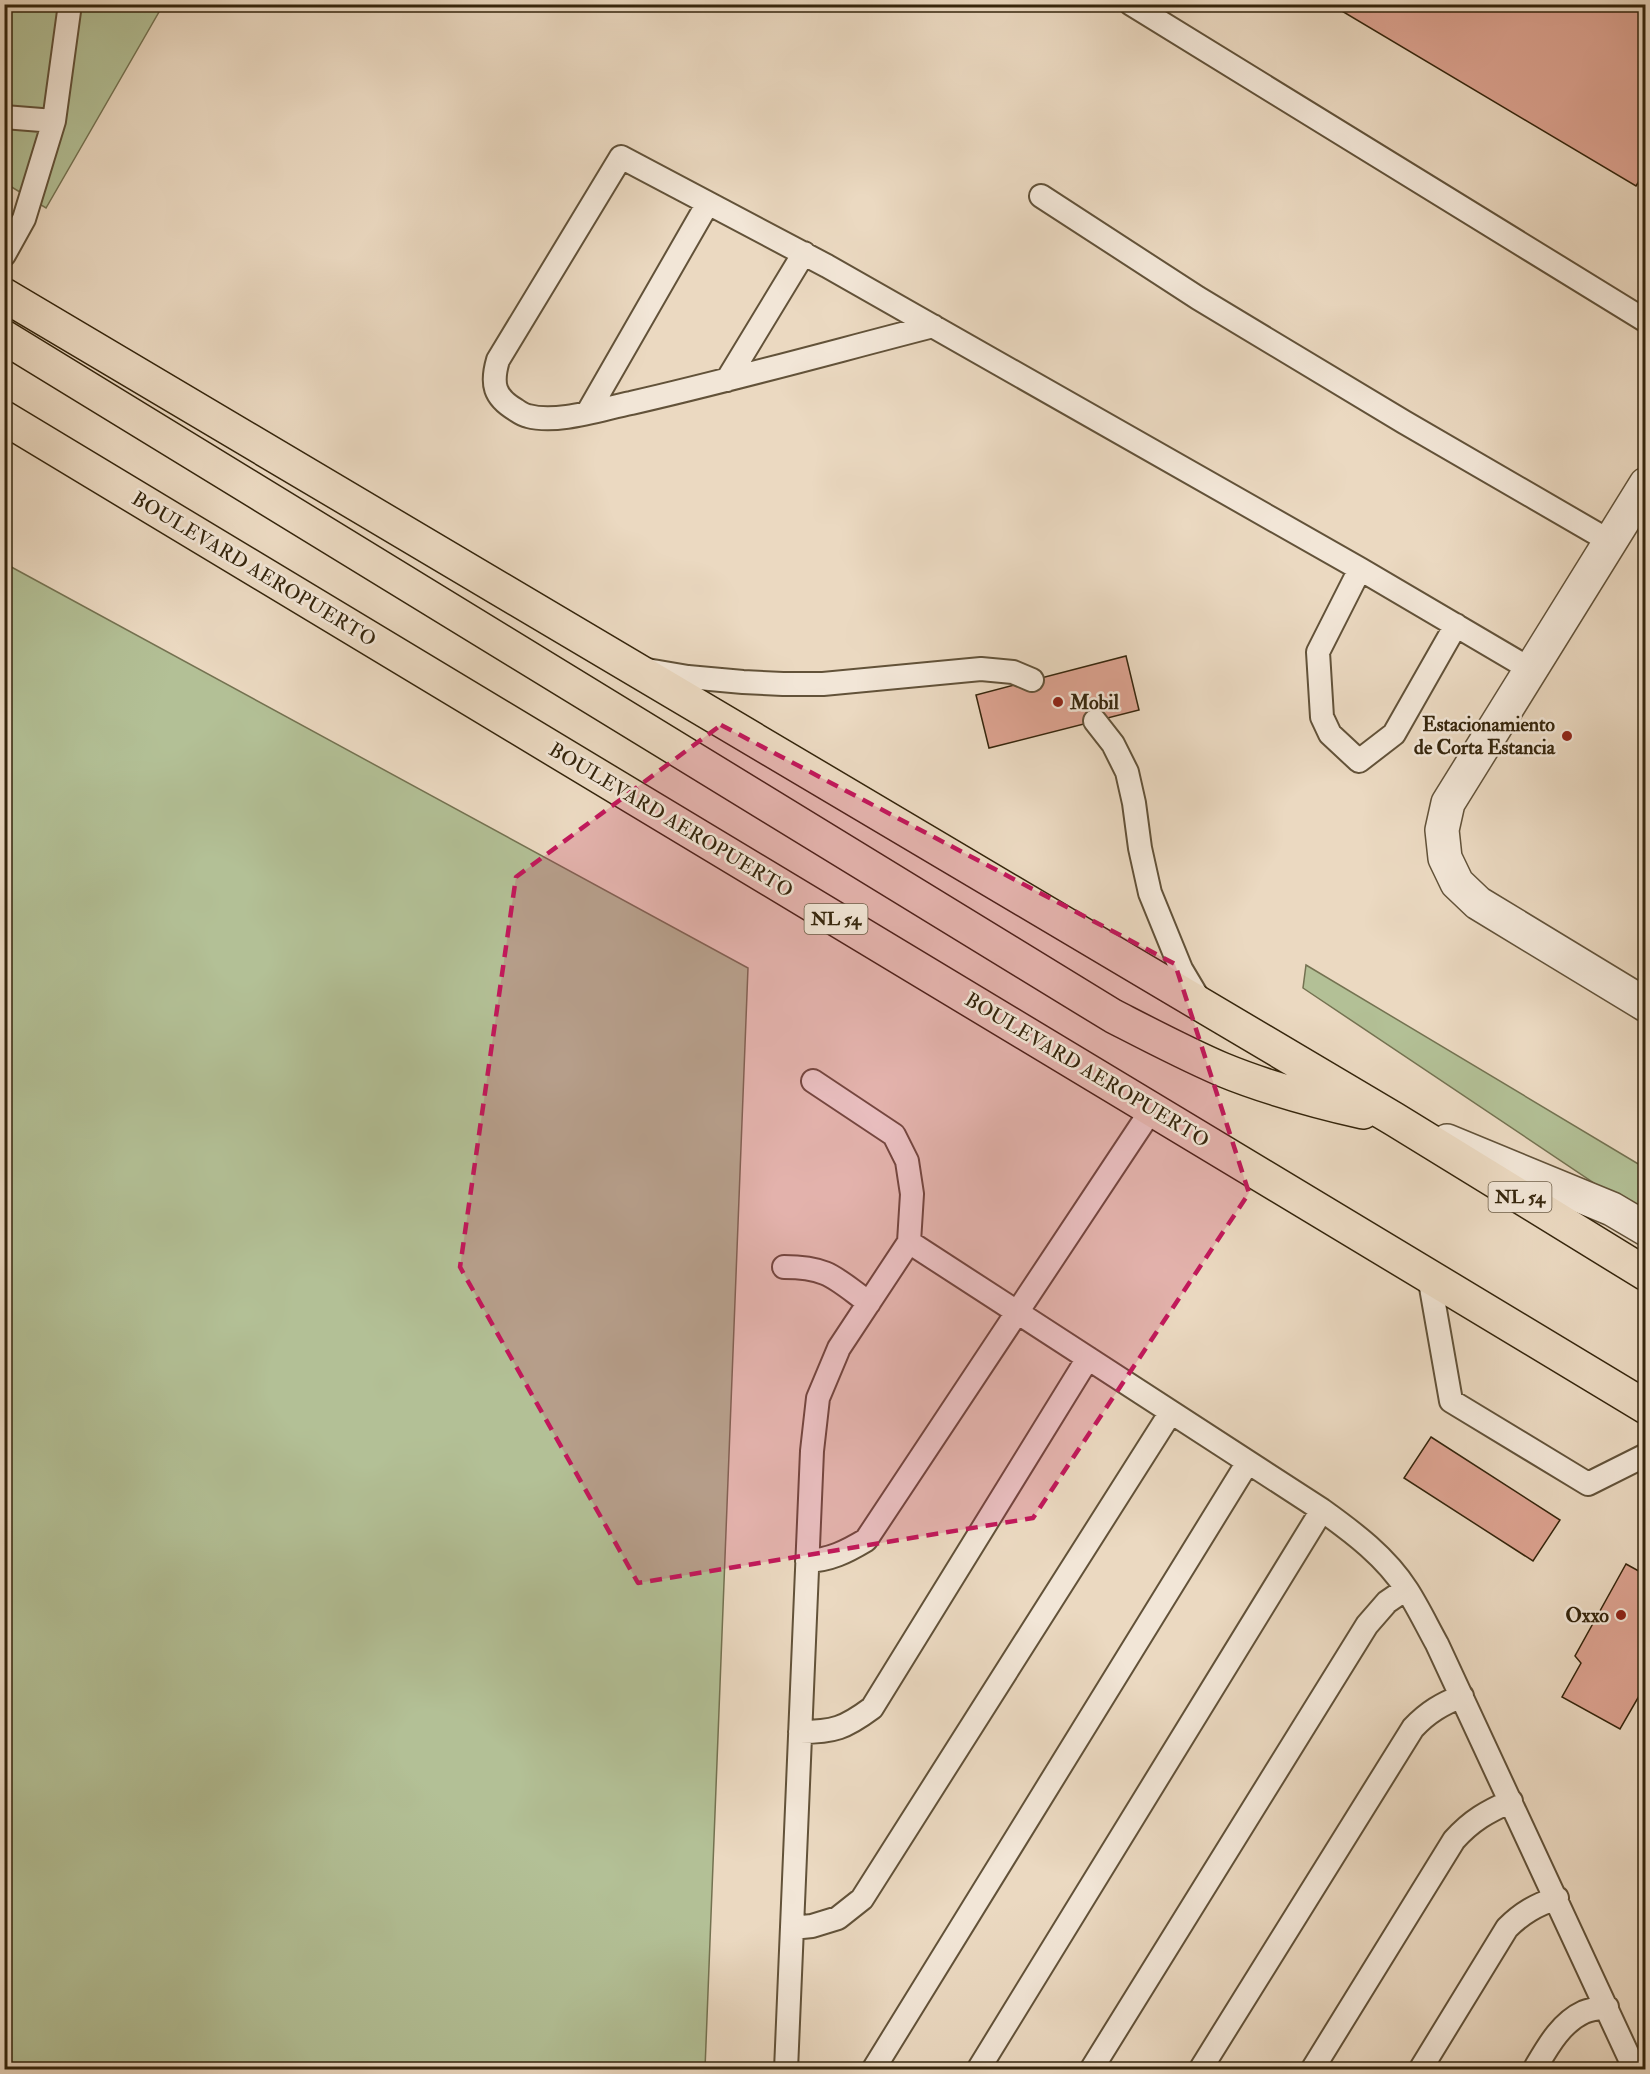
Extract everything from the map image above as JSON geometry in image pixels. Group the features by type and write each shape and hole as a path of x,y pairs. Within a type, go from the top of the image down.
{"highway":[{"name":"NL 54","path":"4,295 1202,1004 1646,1274"},
{"path":"4,337 1113,1016 1222,1069 1336,1106 1394,1119"},
{"name":"BOULEVARD AEROPUERTO","path":"12,426 1646,1407"}],"street":[{"path":"1646,484 1448,802 1442,830 1445,858 1457,883 1478,903 1646,1005"},
{"path":"1394,1119 1612,1209 1646,1229"}],"lane":[{"path":"4,255 24,219 54,121 70,4"},
{"path":"1131,4 1646,321"},
{"path":"4,117 54,121"},
{"path":"933,326 727,380 588,412 545,418 526,416 503,402 495,389 494,374 498,360 621,157 804,253 933,326 1360,569 1530,669"},
{"path":"1041,196 1198,298 1404,422 1611,542"},
{"path":"588,412 708,203"},
{"path":"727,380 804,253"},
{"path":"1360,569 1318,652 1322,717 1330,734 1359,761 1394,734 1456,625"},
{"path":"633,668 688,677 773,683 823,684 981,669 1013,672 1032,680"},
{"path":"1095,721 1113,744 1127,772 1150,892 1181,969 1202,1004"},
{"path":"786,2070 812,1451 818,1398 839,1348 909,1242 912,1194 907,1161 894,1135 813,1081"},
{"path":"807,1561 824,1560 842,1554 866,1540 1152,1109"},
{"path":"909,1242 1322,1510 1358,1535 1378,1555 1406,1589 1437,1644 1635,2070"},
{"path":"783,1267 819,1269 869,1303"},
{"path":"1429,1276 1451,1401 1588,1484 1646,1455"},
{"path":"800,1732 824,1732 851,1723 872,1708 1088,1358"},
{"path":"792,1928 812,1926 838,1918 862,1899 1171,1412"},
{"path":"873,2070 1248,1462"},
{"path":"978,2070 1322,1510"},
{"path":"1091,2070 1367,1625 1387,1602 1406,1589"},
{"path":"1200,2070 1413,1728 1425,1715 1462,1696"},
{"path":"1312,2070 1454,1840 1468,1824 1485,1812 1511,1800"},
{"path":"1420,2070 1507,1929 1522,1914 1557,1898"},
{"path":"1534,2070 1550,2044 1567,2024 1585,2012 1607,2007"}],"highlighted area":[{"path":"721,725 1175,964 1249,1193 1033,1518 638,1583 460,1267 516,877"}],"green space":[{"path":"4,5 163,5 46,208 5,183"},
{"path":"4,563 748,968 705,2069 5,2069"},
{"path":"1306,965 1645,1168 1645,1214 1606,1191 1303,988"}],"building":[{"path":"1330,4 1646,4 1646,170 1636,186"},
{"name":"Mobil","path":"1126,656 1139,710 989,748 976,695"},
{"path":"1431,1437 1560,1520 1533,1561 1404,1478"},
{"name":"Oxxo","path":"1626,1564 1646,1575 1646,1684 1620,1729 1562,1697 1581,1663 1575,1656"}],"place":[{"name":"Mobil","path":"1058,702"},
{"name":"Estacionamiento de Corta Estancia","path":"1567,736"},
{"name":"Oxxo","path":"1621,1615"}]}
